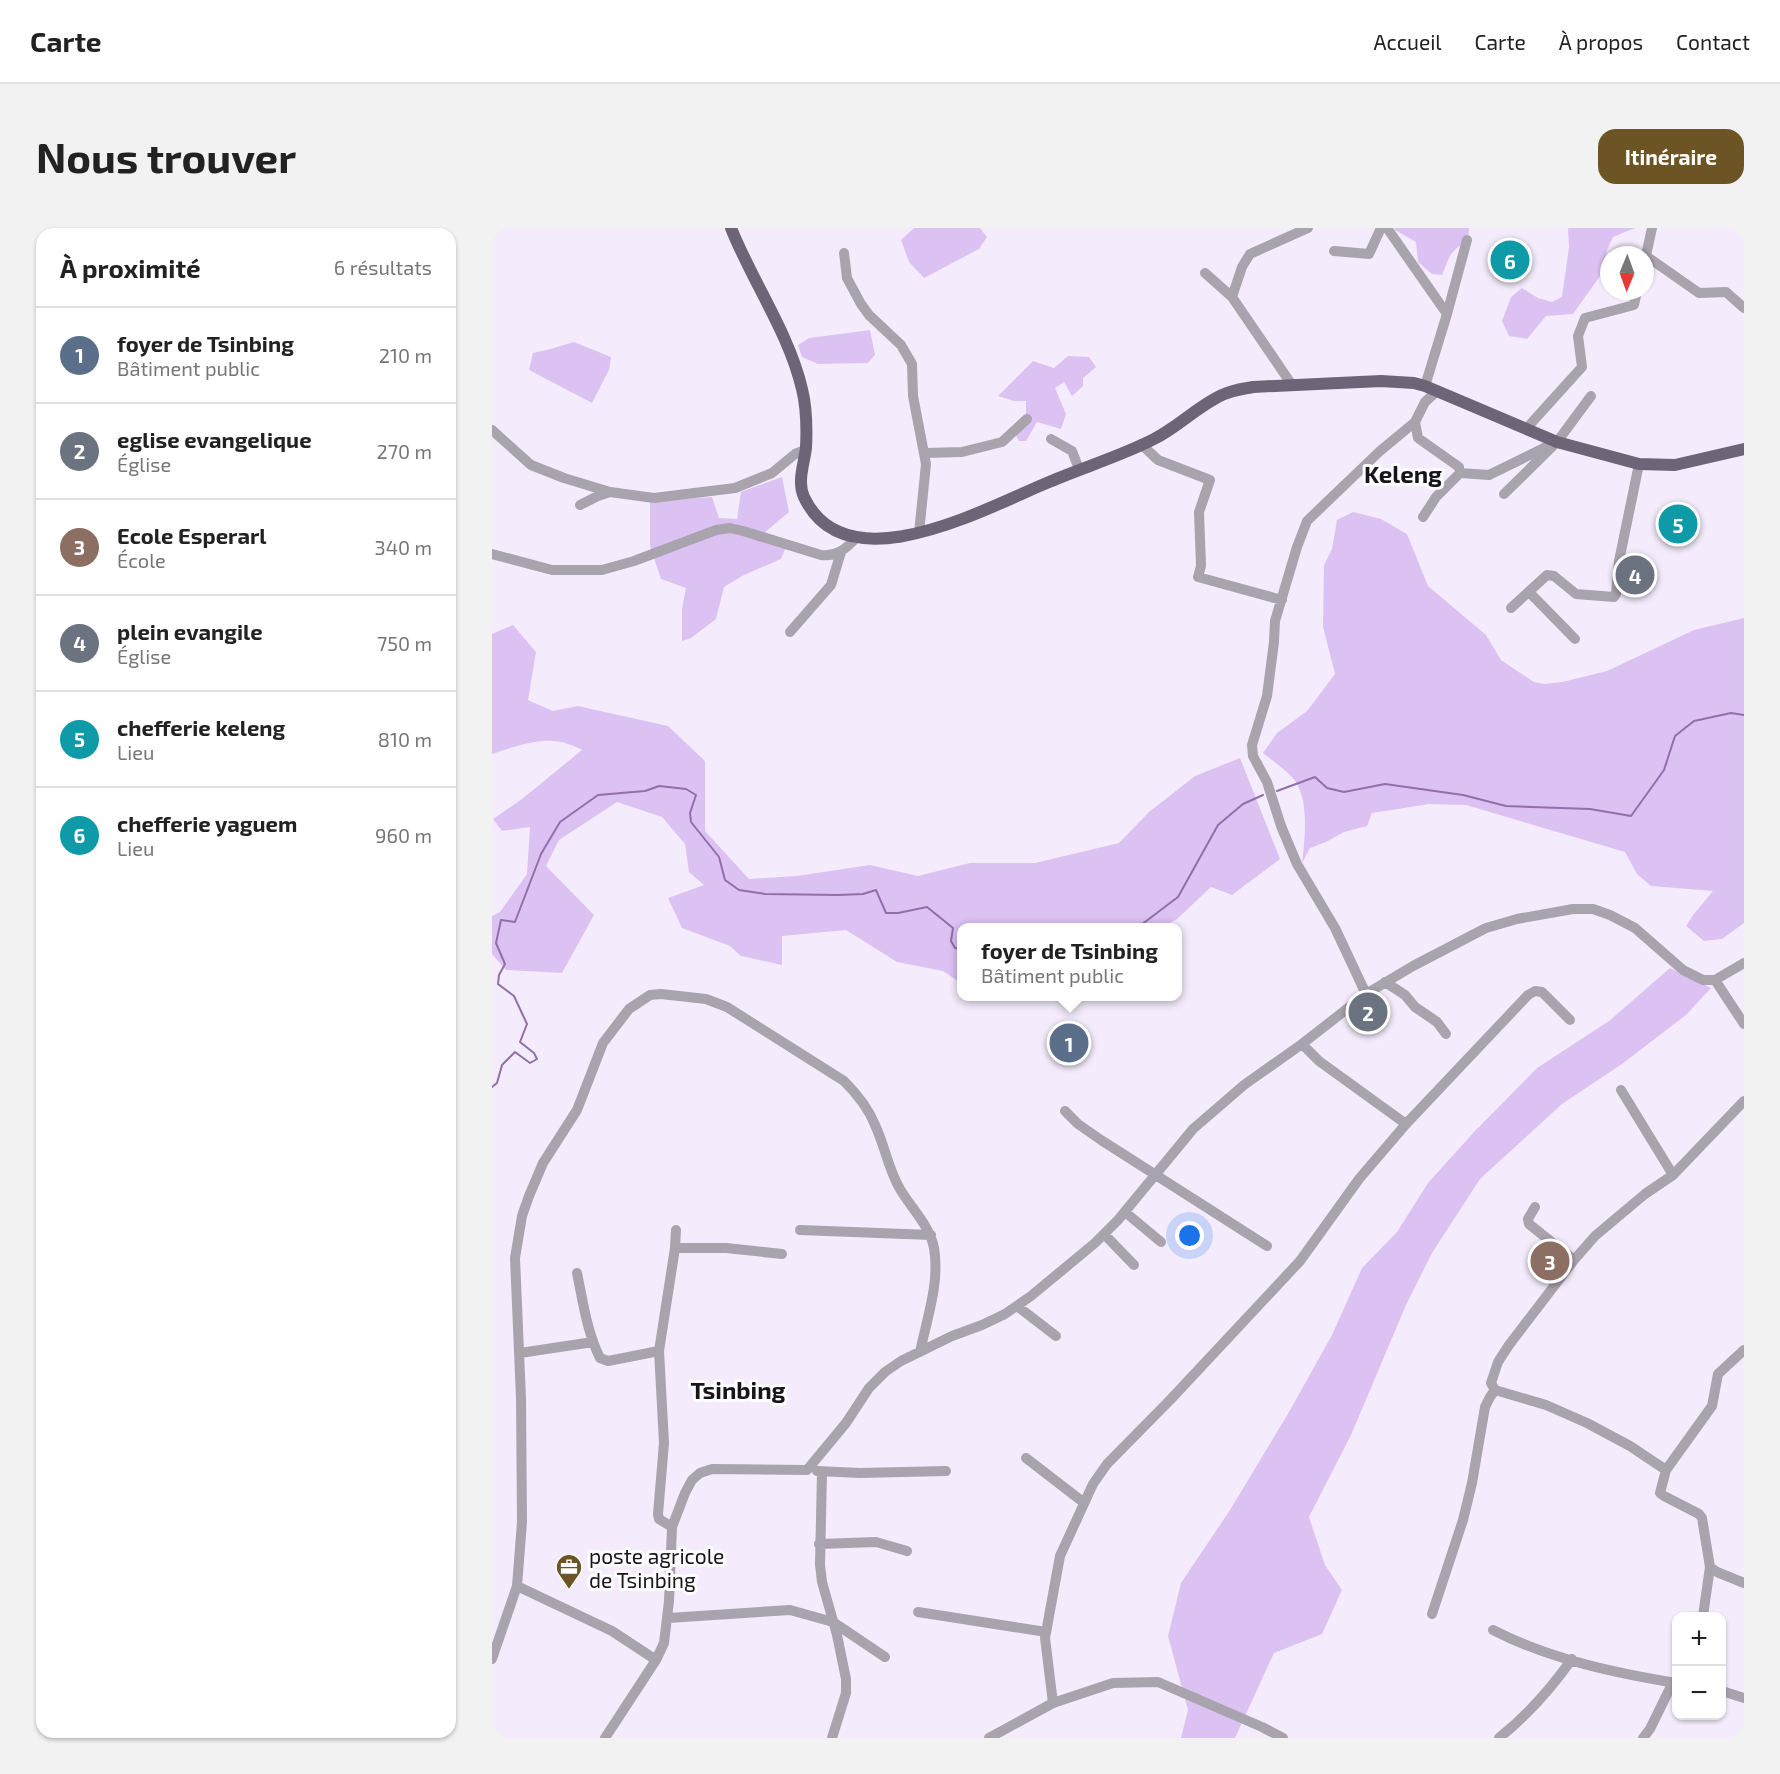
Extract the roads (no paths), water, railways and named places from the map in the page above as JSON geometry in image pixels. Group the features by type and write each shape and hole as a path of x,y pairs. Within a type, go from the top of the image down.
{"main road":[{"path":"731,228 797,372 805,404 805,450 801,485 804,496 824,522 856,538 919,533 959,521 1167,432 1221,395 1253,387 1381,381 1414,383 1557,442 1639,465 1675,465 1744,449"}],"street":[{"path":"1232,297 1242,267 1250,254 1308,228"},
{"path":"1334,251 1369,254 1381,228"},
{"path":"1387,228 1447,314"},
{"path":"1648,246 1652,228"},
{"path":"1366,994 1335,928 1297,864 1281,826 1267,782 1253,756 1252,745 1267,696 1275,621 1307,521 1380,451 1414,422 1431,389 1447,314 1467,240"},
{"path":"844,253 848,278 861,304 869,315 901,345 912,364 914,396 926,475 919,533"},
{"path":"1654,264 1699,293 1726,292 1744,308"},
{"path":"1205,273 1232,297 1292,385"},
{"path":"1526,429 1582,367 1578,336 1585,318 1634,305 1635,300"},
{"path":"1504,494 1557,442 1591,396"},
{"path":"924,453 962,452 1002,442 1027,419"},
{"path":"1414,422 1418,438 1459,467 1460,473"},
{"path":"492,430 531,465 610,492 654,498 735,488 772,473 795,454 805,450"},
{"path":"1051,439 1072,451 1079,469"},
{"path":"1423,518 1436,497 1460,473 1489,475 1557,442"},
{"path":"1141,444 1158,460 1210,480 1199,512 1201,566 1198,577 1282,600"},
{"path":"1511,608 1547,575 1551,575 1576,594 1614,597 1639,465"},
{"path":"580,505 610,492"},
{"path":"492,554 552,570 602,570 633,561 697,536 730,528 830,556 841,552 856,538"},
{"path":"790,632 831,585 841,552"},
{"path":"1529,591 1575,639"},
{"path":"807,1470 846,1423 869,1388 885,1372 952,1336 982,1325 1017,1306 1059,1274 1125,1212 1193,1129 1244,1085 1385,982 1486,928 1545,913 1573,909 1593,909 1635,928 1693,976 1703,980 1715,980 1744,963"},
{"path":"1715,980 1744,1024"},
{"path":"1385,982 1406,995 1415,1007 1437,1022 1446,1034"},
{"path":"1053,1703 1045,1638 1060,1556 1083,1502 1107,1464 1270,1295 1300,1261 1359,1179 1406,1124 1528,995 1535,991 1542,992 1570,1020"},
{"path":"492,1659 517,1586 522,1522 520,1353 515,1258 522,1216 543,1163 577,1110 603,1043 629,1009 650,995 681,995 706,999 728,1007 844,1081 858,1095 876,1127 891,1172 931,1235 934,1250 934,1280 920,1352"},
{"path":"1302,1044 1319,1061 1406,1124"},
{"path":"1621,1090 1673,1175"},
{"path":"1666,1470 1630,1446 1587,1423 1546,1405 1495,1390 1491,1383 1498,1362 1594,1236 1673,1175 1744,1101"},
{"path":"1065,1111 1078,1124 1267,1246"},
{"path":"1535,1207 1528,1219 1529,1224 1574,1260"},
{"path":"1125,1212 1161,1242"},
{"path":"672,1527 659,1519 658,1515 664,1443 659,1351 676,1230"},
{"path":"800,1230 931,1235"},
{"path":"1104,1234 1134,1265"},
{"path":"675,1248 726,1248 782,1254"},
{"path":"577,1273 593,1342 600,1359 659,1351"},
{"path":"1017,1306 1056,1336"},
{"path":"520,1353 593,1342"},
{"path":"1704,1612 1710,1567 1702,1518 1699,1514 1660,1493 1666,1470 1712,1406 1718,1374 1744,1350"},
{"path":"1432,1614 1463,1520 1485,1407 1495,1390"},
{"path":"1026,1458 1083,1502"},
{"path":"605,1738 656,1660 664,1643 668,1618 672,1527 692,1480 700,1473 712,1469 860,1473 946,1471"},
{"path":"822,1472 819,1544 822,1582 846,1679 846,1693 832,1738"},
{"path":"819,1544 876,1542 907,1551"},
{"path":"1710,1567 1744,1583"},
{"path":"517,1586 612,1631 656,1660"},
{"path":"668,1618 790,1610 833,1622 885,1657"},
{"path":"918,1612 1046,1632"},
{"path":"1493,1630 1513,1640 1572,1659 1672,1681"},
{"path":"1499,1738 1518,1723 1547,1693 1572,1659"},
{"path":"989,1738 1053,1703 1113,1683 1158,1682 1283,1738"},
{"path":"1643,1738 1672,1688"},
{"path":"1726,1692 1744,1698"}],"waterway":[{"path":"1277,791 1315,777 1327,788 1344,792 1385,784 1463,795 1506,806 1590,809 1631,816 1664,770 1675,736 1694,721 1731,713 1744,715"},
{"path":"492,1087 497,1083 502,1065 515,1052 530,1063 537,1059 534,1053 520,1042 527,1024 514,996 498,984 499,975 505,964 496,943 501,920 515,922 541,854 560,822 598,795 645,791 659,786 686,789 696,795 690,813 691,822 719,857 725,880 739,890 765,894 838,895 863,894 876,890 886,913 927,907 953,928 951,941 957,948"},
{"path":"1144,923 1178,897 1218,825 1243,804 1263,795"}],"place":[{"name":"chefferie yaguem","path":"1510,260"},
{"name":"chefferie keleng","path":"1678,524"},
{"name":"plein evangile","path":"1635,575"},
{"name":"eglise evangelique","path":"1368,1012"},
{"name":"foyer de Tsinbing","path":"1069,1043"},
{"name":"Ecole Esperarl","path":"1550,1261"},
{"name":"poste agricole de Tsinbing","path":"569,1590"}],"district":[{"name":"Keleng","path":"1403,473"},
{"name":"Tsinbing","path":"738,1389"}]}
